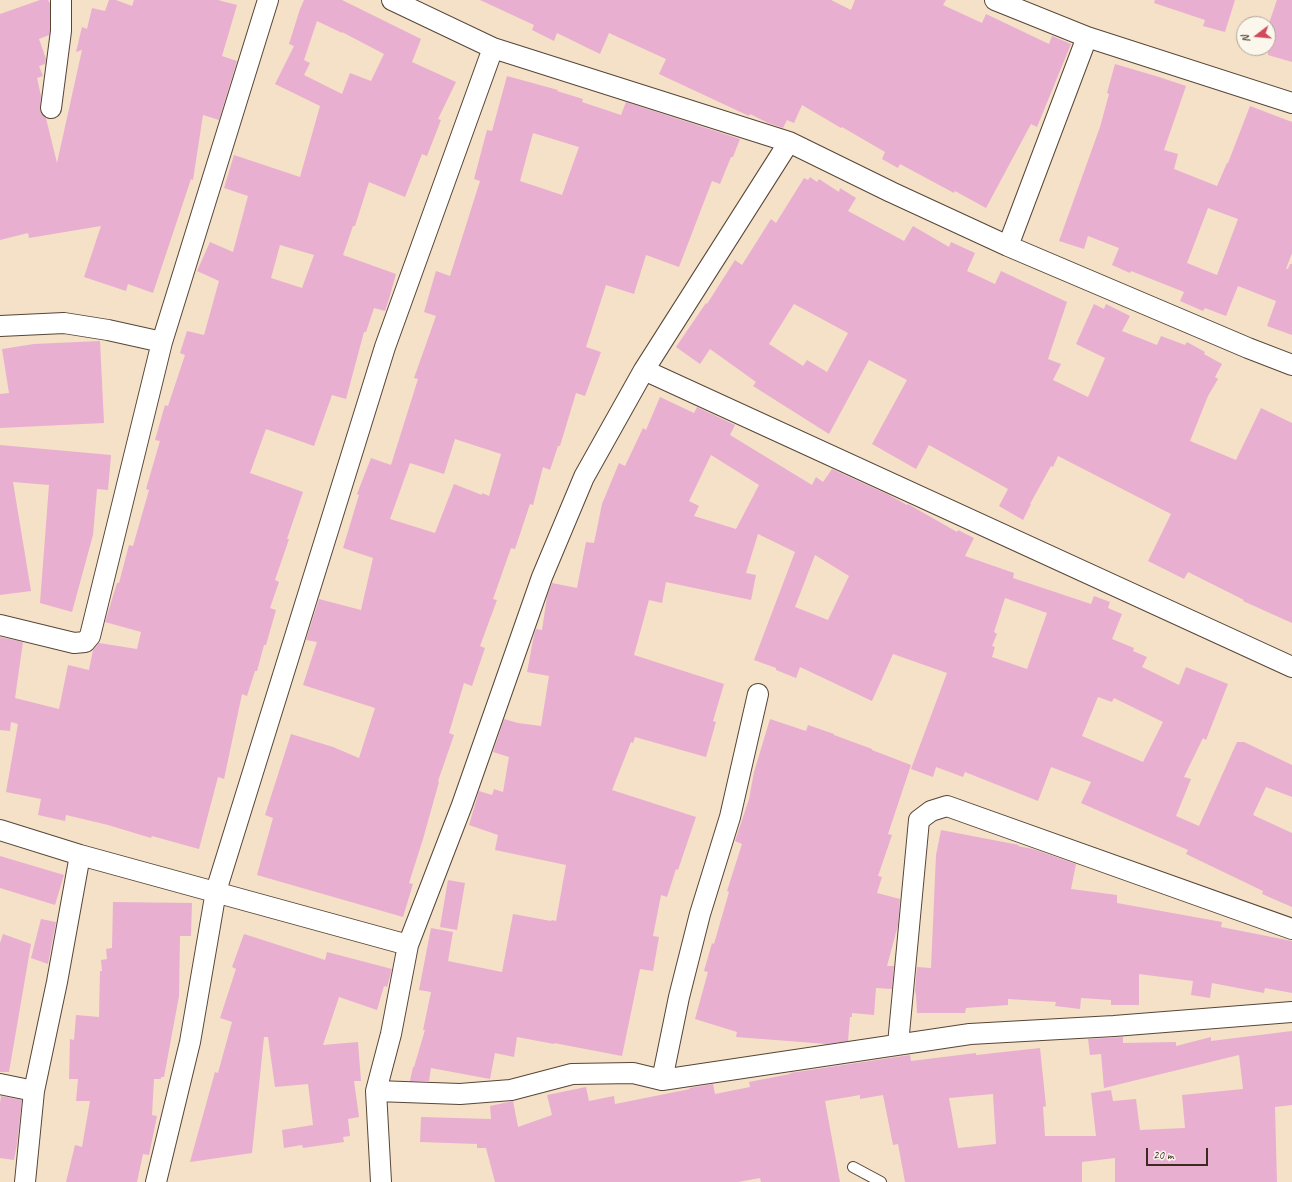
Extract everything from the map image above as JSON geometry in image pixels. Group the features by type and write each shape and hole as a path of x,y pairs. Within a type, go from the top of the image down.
{"street":[{"path":"51,108 61,31 61,0"},
{"path":"0,625 74,643 85,642 90,636 162,342 268,0"},
{"path":"392,0 493,48 789,142 891,192 1008,246 1248,348 1292,365"},
{"path":"995,0 1087,37 1292,103"},
{"path":"1008,246 1087,37"},
{"path":"156,1182 190,1042 216,891 385,347 493,48"},
{"path":"381,1182 376,1090 391,1034 408,946 462,805 542,577 584,477 644,370 789,142"},
{"path":"0,326 64,323 108,330 162,342"},
{"path":"644,370 1292,667"},
{"path":"662,1080 679,997 700,914 730,817 758,694"},
{"path":"898,1044 919,820 930,811 947,806 1292,929"},
{"path":"0,830 80,855 216,891 408,946"},
{"path":"25,1182 34,1091 57,982 80,855"},
{"path":"376,1090 460,1094 511,1090 572,1074 633,1073 662,1080 970,1034 1114,1026 1292,1012"},
{"path":"0,1084 34,1091"}],"lane":[{"path":"854,1166 881,1182"}],"building":[{"path":"40,0 48,0 50,3 50,30 49,35 39,39 46,59 45,64 39,66 43,76 37,78 41,96 40,112 46,118 57,163 82,50 76,52 82,27 87,29 92,8 105,11 109,0 116,0 132,6 134,0 218,0 237,5 222,56 237,61 219,120 203,115 193,180 191,179 153,293 128,284 126,291 84,277 101,226 29,238 28,233 0,240 0,14"},
{"path":"304,0 342,0 421,39 412,62 456,82 438,119 441,120 427,156 422,154 405,197 369,182 355,226 353,226 343,255 396,274 389,299 385,311 374,308 366,332 364,332 346,399 332,395 314,446 266,429 250,473 303,492 275,580 279,582 270,608 276,610 266,645 264,645 257,671 255,671 247,696 242,694 224,779 218,777 199,849 152,836 151,838 108,825 66,815 65,821 38,815 41,799 6,792 18,724 11,722 10,731 0,730 0,637 23,642 15,698 59,709 68,665 89,670 93,650 99,643 137,649 141,632 105,622 117,583 119,583 129,545 133,546 149,490 146,489 160,441 155,440 165,405 168,406 185,355 180,353 187,331 204,335 219,281 197,271 210,242 233,252 248,196 224,188 234,155 300,177 320,106 275,84 294,46 289,44","holes":["317,21 384,54 371,81 350,73 342,94 304,75 310,63 304,60","280,245 314,255 302,288 271,278"]},
{"path":"480,0 831,0 851,10 855,0 946,0 943,5 982,23 986,14 1049,44 1052,36 1071,44 1037,127 1031,124 986,208 955,191 954,193 900,164 898,168 882,159 885,152 802,105 794,123 787,120 783,128 768,123 750,114 749,116 659,74 666,59 609,33 600,54 557,33 554,41 532,30 534,25"},
{"path":"1155,0 1235,0 1225,32 1203,26 1205,20 1154,3"},
{"path":"1277,0 1292,0 1292,62 1271,56 1276,56 1276,16 1271,16"},
{"path":"1115,64 1186,86 1164,150 1178,154 1174,169 1217,186 1228,163 1250,106 1292,122 1292,253 1286,269 1288,269 1290,264 1292,264 1292,335 1267,326 1276,301 1238,286 1226,316 1205,308 1203,311 1180,301 1184,292 1112,265 1119,248 1088,236 1084,249 1059,241 1100,127 1109,94 1107,93","holes":["1208,208 1238,219 1217,275 1187,263"]},
{"path":"507,76 558,90 557,91 583,99 582,102 621,115 626,102 740,139 720,184 712,181 679,267 646,255 634,294 606,285 586,347 601,352 585,396 576,393 560,446 558,446 550,470 543,467 533,505 530,504 515,549 511,548 493,599 497,600 480,646 485,648 472,686 464,683 449,733 454,735 438,781 439,782 423,839 409,883 413,884 403,917 257,875 273,818 265,815 291,734 333,747 359,758 375,708 303,685 317,642 306,640 319,599 361,610 373,558 343,548 359,495 357,494 371,458 391,465 418,379 414,378 436,316 424,312 436,271 450,276 480,181 474,179 487,130 492,131","holes":["533,133 579,147 562,195 520,181","455,439 501,454 489,496 482,493 482,495 454,484 435,533 390,519 410,463 444,474"]},
{"path":"810,177 817,182 819,179 839,192 840,188 856,198 848,211 904,241 913,226 949,247 951,242 975,253 967,271 995,284 1001,271 1067,302 1048,359 1061,364 1053,380 1088,397 1105,358 1076,344 1094,304 1104,309 1106,304 1130,316 1122,331 1157,345 1161,336 1185,345 1187,342 1222,364 1215,377 1218,379 1208,396 1190,441 1236,460 1261,408 1292,423 1292,623 1243,601 1244,600 1188,572 1184,579 1148,561 1171,514 1058,456 1053,467 1051,466 1030,504 1023,520 999,506 1008,489 929,445 916,469 872,444 907,380 869,360 829,434 753,386 756,382 710,349 700,364 676,347 706,303 707,304 735,260 742,265 771,219 776,223 804,178 808,180","holes":["794,304 848,333 827,372 807,360 803,366 769,344"]},
{"path":"100,341 104,423 0,428 0,394 9,393 2,349 34,344"},
{"path":"660,397 694,413 697,407 735,425 730,435 812,485 816,477 823,482 832,469 889,495 907,505 908,504 957,532 958,530 974,538 965,556 1014,573 1013,578 1091,604 1094,596 1110,602 1108,608 1122,614 1112,639 1134,648 1133,651 1147,657 1142,667 1179,685 1186,667 1228,684 1206,740 1203,738 1184,777 1191,779 1176,816 1199,826 1237,742 1244,742 1292,765 1292,797 1266,787 1253,815 1292,833 1292,907 1262,894 1263,891 1186,854 1188,850 1081,803 1091,782 1051,767 1038,801 965,772 963,777 936,767 933,777 911,769 947,673 893,654 872,701 800,667 796,678 776,670 776,668 754,660 795,552 758,534 746,573 756,575 751,600 666,582 662,603 649,600 634,655 724,684 713,721 716,722 706,757 635,737 633,743 631,742 612,790 696,817 667,897 661,895 653,936 659,937 653,971 640,969 622,1056 517,1037 514,1057 495,1053 490,1079 431,1068 429,1081 410,1081 425,1030 423,1030 431,992 419,990 431,928 453,932 448,961 502,972 513,914 556,921 566,865 495,850 498,835 469,825 479,791 492,795 494,789 503,792 509,757 493,752 504,719 518,723 541,726 549,676 527,672 536,629 542,630 547,597 552,583 577,588 586,542 594,543 602,504 619,463 625,466 643,428 646,430","holes":["711,455 759,485 736,529 694,516 699,506 689,501","815,555 849,576 828,620 795,607","1005,598 1047,613 1027,669 992,657 995,647 992,646 997,634 994,632","1098,697 1112,702 1114,698 1163,722 1143,762 1082,736"]},
{"path":"0,445 111,455 108,490 97,489 93,535 72,612 40,603 49,485 13,482 31,591 0,595"},
{"path":"770,719 806,731 808,725 911,765 888,834 892,835 878,876 882,877 877,893 900,899 898,925 887,966 894,966 892,989 876,988 874,1015 852,1013 852,1017 850,1017 848,1041 827,1044 736,1037 737,1032 695,1019 708,972 704,971 712,943 714,944 729,892 727,891 742,844 735,841 749,799 754,772"},
{"path":"941,830 1019,845 1018,846 1033,849 1076,864 1071,889 1117,895 1117,903 1222,922 1221,927 1292,941 1292,993 1265,988 1264,993 1212,983 1210,998 1191,995 1193,981 1139,974 1139,1005 1111,1005 1111,1000 1081,998 1080,1009 1055,1006 1056,1002 1008,999 1008,1005 966,1008 965,1013 917,1013 915,991 917,967 931,968 936,855"},
{"path":"0,856 64,875 55,905 0,888"},
{"path":"448,880 465,883 457,930 440,927"},
{"path":"113,902 192,903 191,936 180,936 179,996 164,1077 161,1077 161,1079 154,1079 152,1115 157,1116 149,1155 143,1154 137,1182 66,1182 75,1145 82,1147 90,1101 76,1101 78,1079 69,1079 70,1039 74,1040 76,1015 99,1017 100,971 102,971 101,960 107,959 106,949 112,948"},
{"path":"41,919 56,922 48,964 31,958"},
{"path":"3,934 31,944 9,1072 0,1072 0,943"},
{"path":"244,934 325,960 327,952 392,969 387,987 384,986 377,1010 339,997 323,1045 358,1042 361,1081 354,1081 359,1117 348,1119 350,1136 343,1137 344,1142 303,1148 302,1145 284,1148 282,1130 313,1125 308,1084 275,1087 268,1037 264,1037 252,1153 190,1162 215,1072 218,1073 232,1022 220,1018 236,969 232,967"},
{"path":"1292,1031 1292,1105 1275,1107 1277,1182 1115,1182 1115,1158 1082,1162 1082,1182 905,1182 898,1144 893,1145 883,1095 860,1099 860,1095 825,1101 840,1182 761,1182 760,1178 738,1182 495,1182 486,1148 477,1148 477,1144 420,1142 421,1117 491,1119 490,1106 513,1101 518,1127 552,1115 547,1095 586,1087 589,1101 614,1096 615,1104 713,1084 715,1094 750,1087 749,1082 790,1073 910,1055 911,1061 976,1053 976,1055 1040,1048 1046,1106 1043,1107 1045,1136 1096,1136 1091,1093 1111,1090 1113,1101 1136,1099 1140,1130 1185,1128 1182,1095 1243,1089 1239,1055 1104,1088 1101,1054 1090,1055 1088,1039 1123,1037 1123,1043 1176,1042 1176,1046 1211,1037 1211,1041","holes":["993,1094 996,1144 958,1148 949,1098"]},
{"path":"1,1096 22,1100 14,1160 0,1158"}]}
